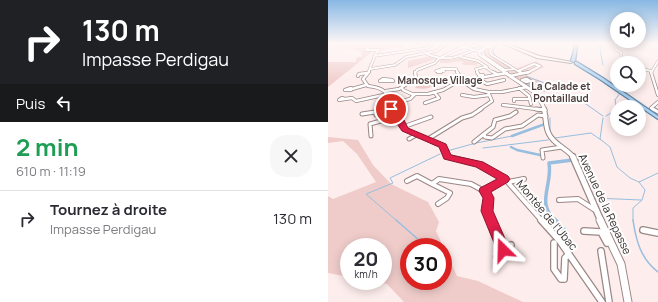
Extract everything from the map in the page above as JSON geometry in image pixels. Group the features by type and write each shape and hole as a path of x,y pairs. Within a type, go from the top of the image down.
{"main road":[{"path":"541,57 575,62 658,118"},
{"path":"575,57 575,62"}],"street":[{"path":"366,85 363,78 369,71 374,57"},
{"path":"358,76 359,74 369,71 395,65 405,57"},
{"path":"435,57 438,59 450,60 459,57"},
{"path":"402,89 405,84 416,78 416,70 435,63 442,57"},
{"path":"460,57 472,59 482,63 497,74"},
{"name":"Avenue de la Repasse","path":"483,57 538,95 545,110 548,133 574,157 596,211 612,244 622,267 628,302"},
{"path":"488,58 493,57"},
{"path":"494,57 518,71 524,79"},
{"path":"488,58 505,70 514,69"},
{"path":"651,71 654,69 658,61"},
{"path":"487,67 481,67 476,70 479,75 521,74 540,66 534,64 518,71"},
{"path":"442,69 456,68 459,74 469,79"},
{"path":"646,70 651,71"},
{"path":"651,71 658,95"},
{"path":"345,99 352,98 356,101 402,89 415,94 434,92 462,81 488,75"},
{"path":"477,78 485,82 492,80 494,82 504,80"},
{"path":"378,87 386,81"},
{"path":"462,81 474,89 488,92 501,92 527,87"},
{"path":"352,88 366,85 370,87 378,87 387,93"},
{"path":"519,88 530,98 531,104"},
{"path":"532,90 549,89"},
{"path":"425,104 439,98 434,92"},
{"path":"428,139 492,101 488,92"},
{"name":"Montée de l'Ubac","path":"387,93 391,109 405,130 443,146 445,154 448,157 479,164 506,181 551,230 602,302"},
{"path":"393,103 410,99 415,94"},
{"path":"462,95 474,97 489,96"},
{"path":"514,102 514,99 530,98"},
{"path":"657,111 651,108 658,102"},
{"path":"391,109 404,107 404,103"},
{"path":"503,105 545,110"},
{"path":"362,114 375,112 376,116 379,115 381,121"},
{"path":"474,142 494,127 495,120 510,116 516,112"},
{"path":"484,134 486,137 492,138 504,129 522,126 537,116 546,116"},
{"path":"371,136 369,124 395,117"},
{"path":"403,127 431,117"},
{"path":"409,139 416,135"},
{"path":"543,158 543,150 562,146"},
{"path":"407,181 416,176 450,193 447,198 438,204"},
{"path":"432,184 439,179 471,184 484,191 488,198 487,211 503,249 514,253"},
{"path":"484,191 506,181 524,179"},
{"path":"559,200 578,199 584,201 596,211"},
{"path":"642,230 658,233"},
{"path":"584,231 601,232 607,242 612,244"},
{"path":"554,243 554,268 560,279 564,279 565,257 569,254"},
{"path":"497,257 503,249 511,245"},
{"path":"601,251 609,302"}],"shaded area":[{"path":"365,57 328,87 328,62 356,62 356,58"},
{"path":"425,57 432,57 436,59 408,68 408,61"},
{"path":"460,57 482,63 476,64 479,66 461,64 464,62 438,62 440,60 451,60"},
{"path":"485,57 496,57 515,69 536,61 544,67 526,76 549,84 526,85"},
{"path":"458,75 465,80 449,78 431,87 421,89 415,88 417,85 408,83 421,84 431,76 444,78"},
{"path":"328,137 358,140 373,165 391,184 428,202 439,222 436,231 439,238 400,238 400,290 452,290 452,265 457,276 478,281 523,302 404,302 392,289 392,238 340,238 340,275 328,273 328,196 333,199 376,182 357,154 343,141 328,143"}],"waterway":[{"path":"601,57 603,65"},
{"path":"504,61 513,67"},
{"path":"526,76 563,90 573,99 583,102 603,116"},
{"path":"527,85 548,85"},
{"path":"606,116 611,113 616,105 615,100 620,93"},
{"path":"550,118 550,132"},
{"path":"603,118 600,139 610,147 617,167 630,178 639,182"},
{"path":"512,136 545,124"},
{"path":"553,136 555,138 591,133 601,140"},
{"path":"447,151 476,143 512,136"},
{"path":"483,148 548,140"},
{"path":"558,141 569,150"},
{"path":"511,147 517,150 540,155"},
{"path":"397,221 366,194 393,183 390,178 440,154"},
{"path":"555,220 550,215 546,201 550,171 549,163 573,160"},
{"path":"577,160 581,170"},
{"path":"639,182 658,173"},
{"path":"633,220 633,208 642,200 645,190 639,182"},
{"path":"592,194 595,198"},
{"path":"594,198 641,200"},
{"path":"396,220 417,238"},
{"path":"555,220 566,232 565,243"},
{"path":"633,220 640,249 647,261 658,272"}],"district":[{"name":"Manosque Village","path":"440,80"},
{"name":"La Calade et Pontaillaud","path":"561,92"}],"route":[{"path":"391,109 394,116 401,122 404,129 442,146 447,157 479,164 505,179 484,191 488,198 487,211 503,250"}]}
